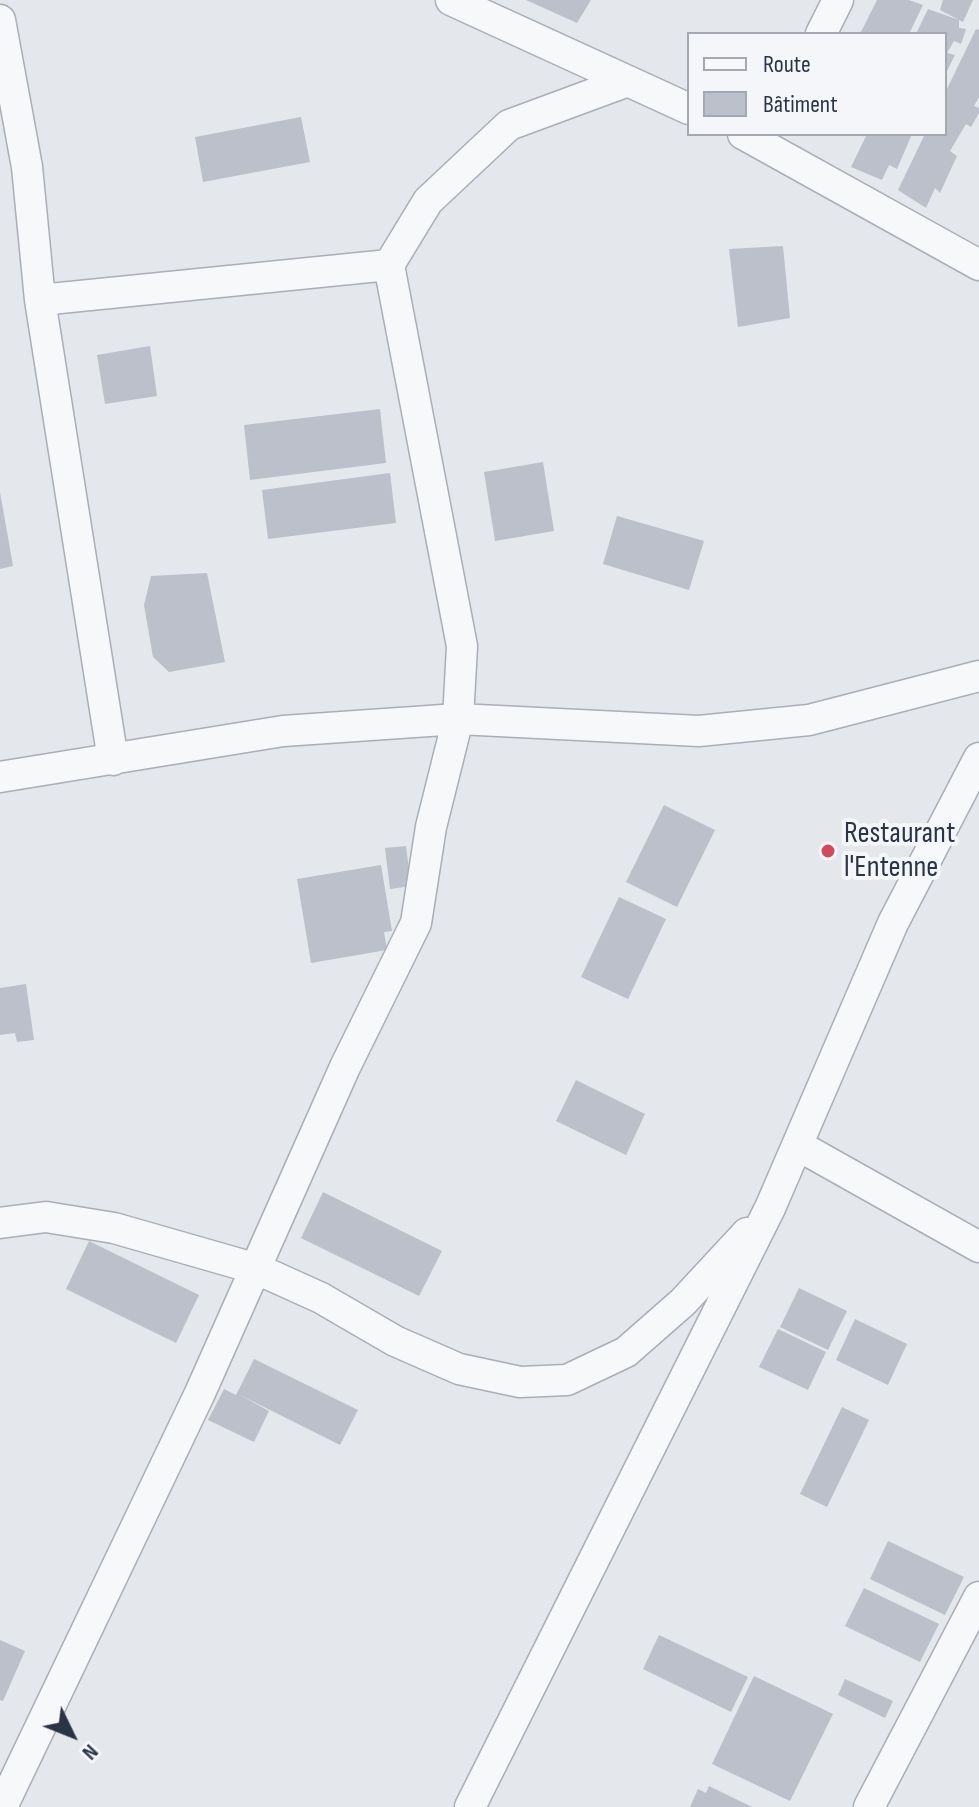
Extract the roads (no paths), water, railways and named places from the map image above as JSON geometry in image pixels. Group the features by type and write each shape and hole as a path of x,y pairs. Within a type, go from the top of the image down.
{"street":[{"path":"451,0 687,108"},
{"path":"822,32 838,0"},
{"path":"0,20 27,167 40,300 113,760"},
{"path":"2,1807 257,1269 345,1067 416,923 431,827 458,719 462,646 389,265 428,201 509,125 628,81"},
{"path":"759,137 979,265"},
{"path":"40,300 389,265"},
{"path":"0,777 283,731 458,719 699,731 809,720 979,676"},
{"path":"470,1807 770,1208 893,923 979,758"},
{"path":"799,1146 979,1247"},
{"path":"0,1223 46,1217 114,1228 257,1269 321,1298 395,1341 459,1369 520,1382 567,1380 626,1352 683,1302 770,1208"},
{"path":"869,1807 978,1599"}],"place":[{"name":"Restaurant l'Entenne","path":"828,851"}]}
